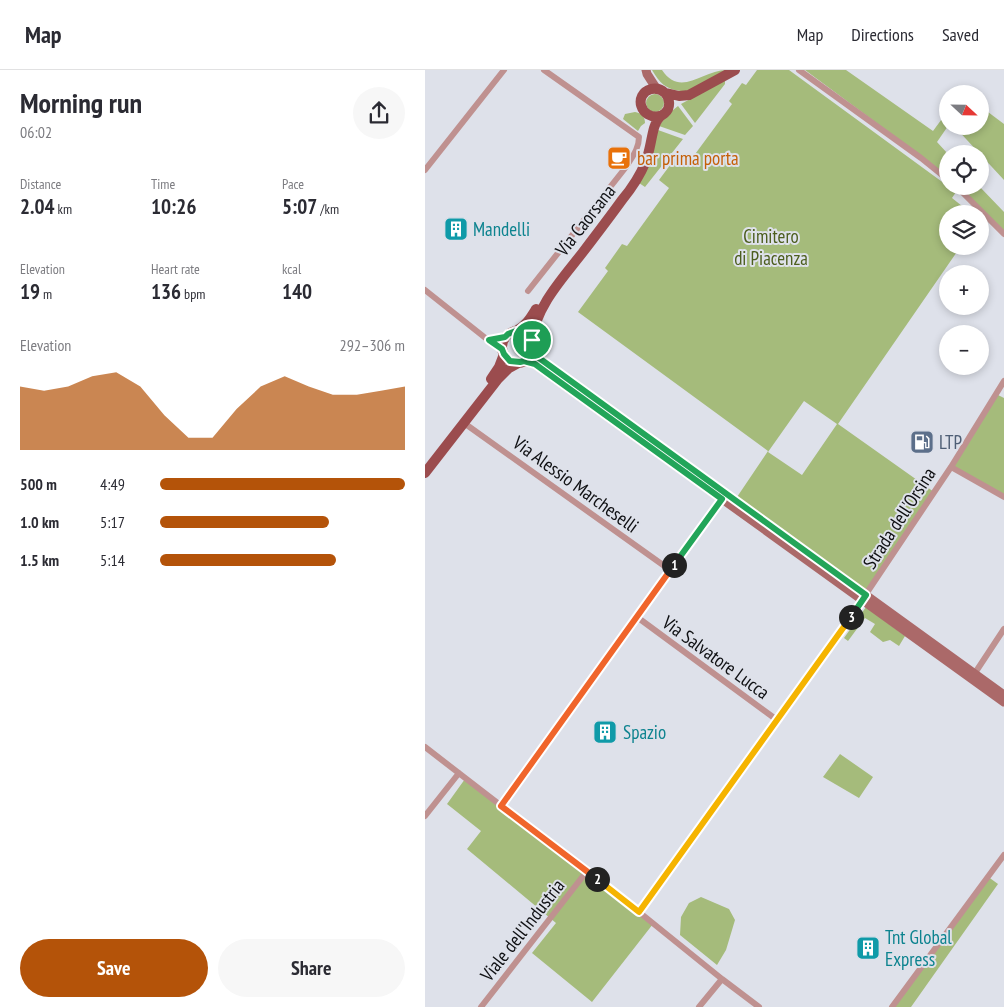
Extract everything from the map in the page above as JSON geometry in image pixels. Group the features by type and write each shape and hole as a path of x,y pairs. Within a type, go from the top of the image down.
{"main road":[{"path":"646,72 644,94 640,103 647,114 655,117 663,114 689,95 735,70"},
{"path":"646,72 669,101 668,109 663,114"},
{"path":"644,94 647,90 661,91 679,96 689,95"},
{"name":"Via Caorsana","path":"516,331 529,321 550,285 631,180 640,162 645,143 647,114"},
{"name":"Via Caorsana","path":"533,345 533,329 536,321 555,287 635,183 645,162 655,128 663,114"},
{"path":"425,463 499,367 505,337 516,331 526,333 539,358 724,496 973,676 1004,702"},
{"path":"425,473 498,379 509,368 529,358 533,345"},
{"path":"503,352 510,361 535,364 724,496"},
{"path":"973,676 1004,694"}],"street":[{"path":"425,170 504,70"},
{"path":"528,291 626,167 639,145 639,137 544,70"},
{"path":"799,70 939,173"},
{"path":"965,195 1004,234"},
{"path":"425,290 503,352"},
{"path":"489,340 505,337"},
{"name":"Strada dell'Orsina","path":"639,912 864,598 951,467 1004,381"},
{"path":"996,394 1004,398"},
{"name":"Via Alessio Marcheselli","path":"464,422 670,570"},
{"path":"951,467 1004,497"},
{"path":"501,806 724,496"},
{"name":"Via Salvatore Lucca","path":"637,617 777,720"},
{"path":"973,676 1004,629"},
{"path":"425,747 759,1007"},
{"path":"425,816 459,773"},
{"path":"891,1007 1004,855"},
{"name":"Viale dell'Industria","path":"481,1007 587,872"},
{"path":"699,1007 721,978"}],"green space":[{"path":"652,70 662,70 669,78 677,82 684,82 727,70 691,90 681,92 663,85"},
{"name":"Cimitero di Piacenza","path":"757,70 789,70 939,180 939,195 954,195 952,198 961,205 939,205 939,255 955,255 948,265 939,265 939,278 838,424 934,492 866,594 735,500 768,451 578,312 608,271 605,268 622,244 627,246 669,188 659,180 679,153 690,161 732,104 729,101 742,83 746,85","holes":["804,401 837,424 802,475 768,452"]},
{"path":"805,70 846,70 933,131 939,123 939,135 942,135 937,142 940,145 939,172 924,158"},
{"path":"725,80 725,84 695,123 681,104"},
{"path":"655,94 661,97 664,103 661,109 655,112 649,109 646,103 649,97"},
{"path":"678,106 693,126 685,135 659,126 667,115"},
{"path":"635,112 642,115 645,121 638,131 623,119 625,114"},
{"path":"989,113 1004,124 1004,180 989,164 989,145 972,145 962,135 989,135"},
{"path":"658,130 683,139 645,187 639,183"},
{"path":"963,195 988,195 1004,212 1004,235 989,220 989,205 973,205"},
{"path":"996,394 1004,398 1004,497 951,467"},
{"path":"866,607 905,636 899,646 890,640 883,642 870,632 875,624 865,618 848,641 844,638"},
{"path":"840,754 873,777 859,798 823,777"},
{"path":"465,779 653,924 592,1002 532,953 556,923 467,849 481,831 447,804"},
{"path":"987,876 998,884 911,1007 889,1007"},
{"path":"701,897 729,909 735,920 726,950 717,965 680,935 681,917 689,903"}],"place":[{"name":"bar prima porta","path":"619,158"},
{"name":"Mandelli","path":"456,229"},
{"name":"LTP","path":"922,442"},
{"name":"Spazio","path":"605,732"},
{"name":"Tnt Global Express","path":"868,948"}],"route":[{"path":"521,331 530,336 532,340 533,349 539,358 866,595 639,912 501,806 722,499 535,364 524,361 510,361 502,349 489,340 521,331"}]}
